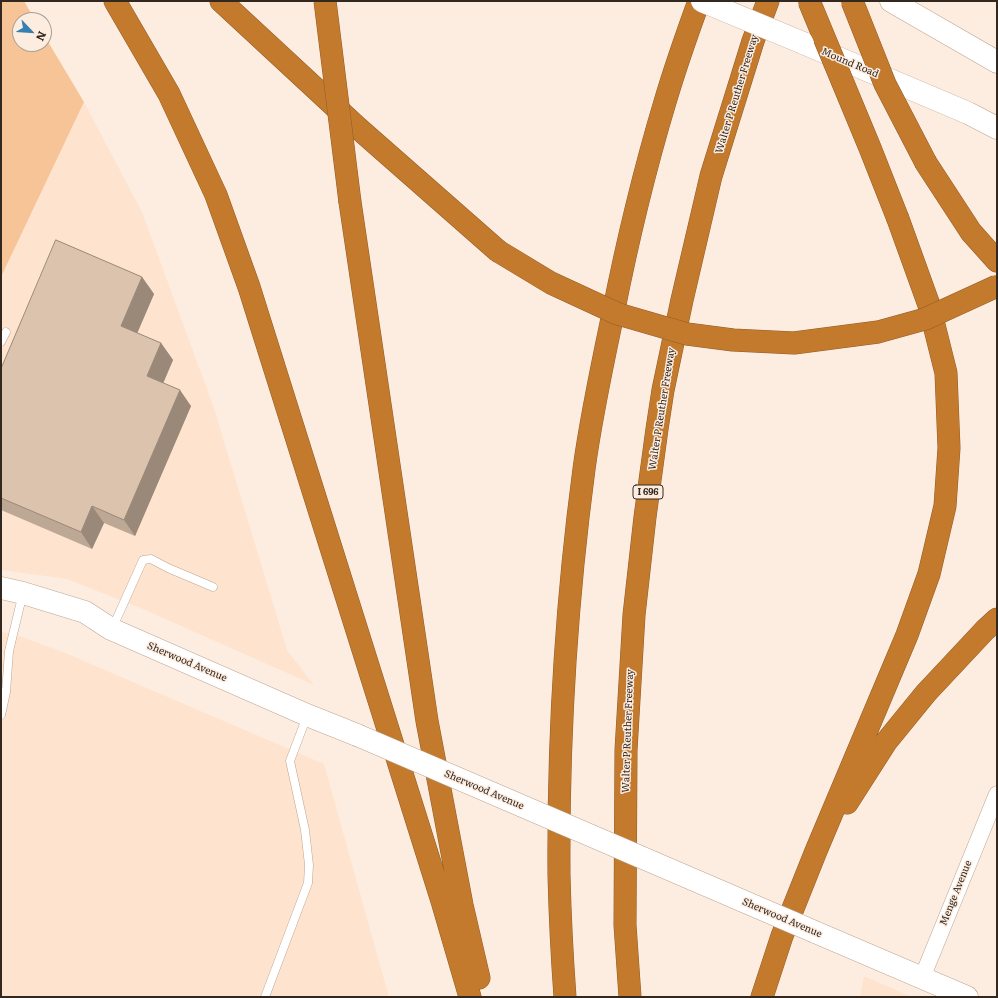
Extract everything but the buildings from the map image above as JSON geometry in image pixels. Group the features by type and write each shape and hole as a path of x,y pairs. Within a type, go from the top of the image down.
{"highway":[{"path":"115,1 169,94 216,195 246,280 432,871 470,997"},
{"path":"221,1 358,128 498,251 551,283 618,314 686,334 733,340 794,343 878,332 925,319 997,286"},
{"path":"325,1 350,202 427,721 462,906 483,997"},
{"path":"565,997 559,877 561,725 566,638 574,550 584,468 597,393 624,259 665,101 700,1"},
{"name":"Walter P Reuther Freeway","path":"630,997 626,925 626,750 634,615 657,429 663,390 682,300 711,176 753,41 768,1"},
{"path":"762,997 782,936 906,635 929,574 946,506 949,448 946,373 929,305 898,219 870,148 809,1"},
{"path":"852,1 885,84 926,163 971,232 997,261"},
{"path":"816,851 886,742 926,693 997,619"}],"street":[{"name":"Mound Road","path":"700,1 968,113 997,128"},
{"path":"891,1 997,46"},
{"path":"891,1 997,62"},
{"name":"Sherwood Avenue","path":"1,588 23,592 85,612 112,629 307,715 357,735 967,997"},
{"name":"Menge Avenue","path":"922,978 994,801"}],"lane":[{"path":"1,342 6,332"},
{"path":"112,629 143,560 150,559 213,587"},
{"path":"1,715 9,651 23,592"},
{"path":"265,997 308,883 310,866 305,830 290,761 307,715"}],"shaded area":[{"path":"1,1 24,1 30,12 12,12 12,52 52,52 52,48 84,102 1,277"},
{"path":"84,102 142,212 214,408 287,650 314,685 145,610 67,579 1,570 1,277"},
{"path":"1,632 11,633 63,652 324,764 389,997 1,997"},
{"path":"864,976 912,997 860,997"}]}
